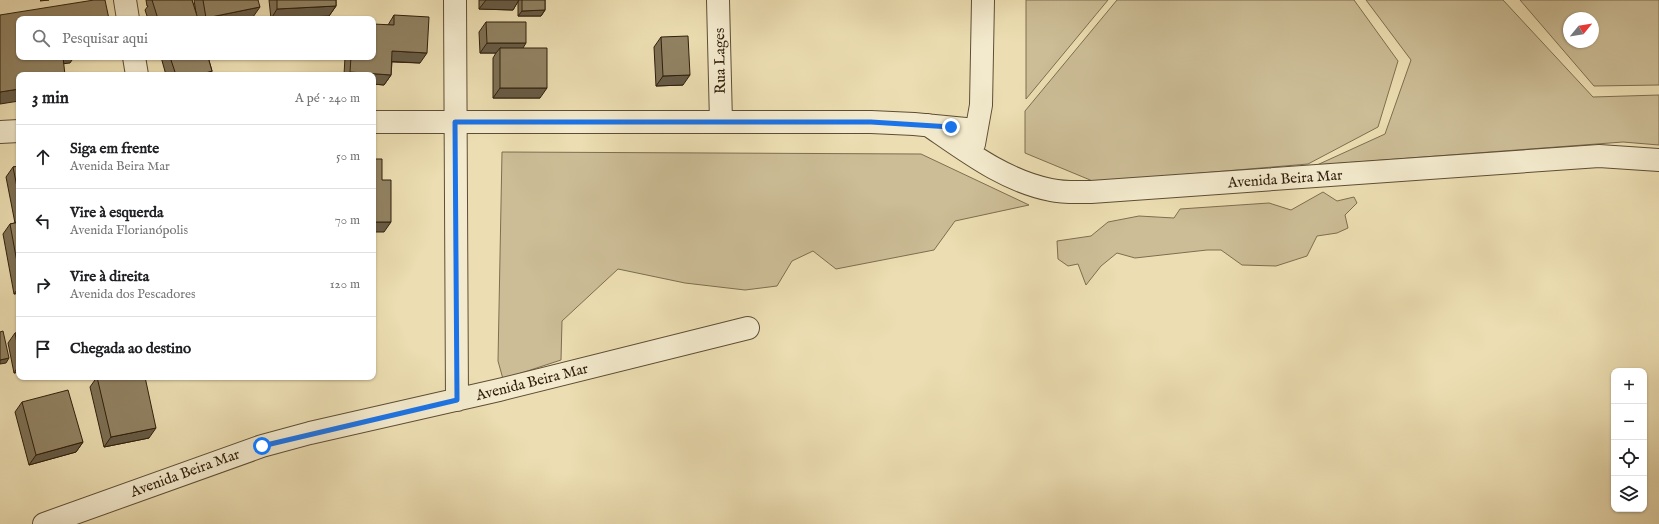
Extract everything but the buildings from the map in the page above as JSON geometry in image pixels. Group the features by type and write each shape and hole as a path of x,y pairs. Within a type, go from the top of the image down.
{"street":[{"path":"125,0 128,16"},
{"path":"455,0 457,400"},
{"name":"Rua Lages","path":"718,0 721,122"},
{"path":"972,155 981,105 983,0"},
{"path":"134,60 136,72"},
{"path":"376,122 871,122 928,125 976,130"},
{"name":"Avenida Beira Mar","path":"928,125 972,155 1006,175 1030,184 1053,190 1091,192 1599,156 1659,160"},
{"path":"0,132 16,130"},
{"name":"Avenida Beira Mar","path":"44,524 262,446 457,400 748,328"}],"shaded area":[{"path":"1026,0 1108,0 1026,99"},
{"path":"1117,0 1354,0 1398,61 1378,127 1308,164 1095,182 1025,153 1025,111"},
{"path":"1366,0 1503,0 1593,97 1659,95 1659,145 1623,142 1317,165 1385,134 1411,60"},
{"path":"1520,0 1659,0 1659,85 1594,86"},
{"path":"502,152 921,154 1029,205 955,221 934,250 836,269 813,251 792,261 777,286 745,290 685,283 618,269 562,321 561,360 503,379 498,361"},
{"path":"1323,192 1337,201 1354,197 1357,203 1345,215 1348,228 1337,233 1317,236 1307,256 1276,266 1242,265 1221,250 1207,250 1135,258 1117,253 1101,266 1086,285 1078,264 1068,266 1058,259 1057,241 1091,236 1108,222 1139,216 1174,218 1180,209 1269,203 1291,210"}],"route":[{"path":"262,446 310,433 457,400 455,122 871,122 951,127"}]}
